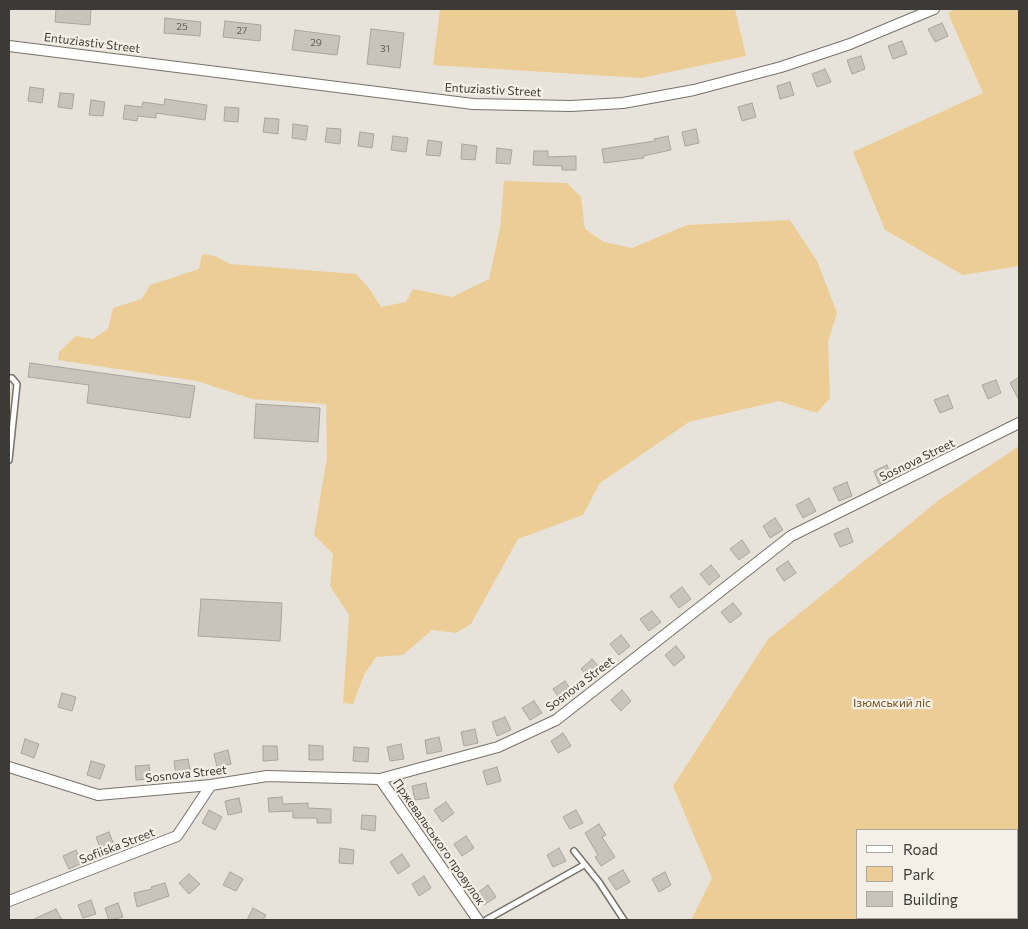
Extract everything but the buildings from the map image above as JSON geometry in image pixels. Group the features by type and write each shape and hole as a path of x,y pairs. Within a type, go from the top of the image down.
{"street":[{"name":"Entuziastiv Street","path":"9,46 473,104 623,104 694,90 781,67 850,44 934,9"},
{"name":"Sosnova Street","path":"9,767 98,794 211,785 267,776 380,779 498,747 556,720 792,536 1019,423"},
{"name":"Пржевальського провулок","path":"380,779 478,920"},
{"name":"Sofiiska Street","path":"9,901 177,836 211,785"}],"lane":[{"path":"9,378 12,378 17,384 9,460"},
{"path":"574,851 600,882 624,920"},
{"path":"486,920 584,865"}],"green space":[{"path":"440,9 735,9 746,56 641,78 433,65"},
{"path":"955,9 1019,9 1019,266 963,275 885,230 853,152 983,93 948,13"},
{"path":"504,181 567,183 581,197 585,229 604,242 632,248 687,225 790,220 817,261 837,313 828,342 830,398 817,413 779,401 689,422 600,483 583,515 518,539 471,624 456,633 432,630 403,655 376,657 364,675 353,704 343,703 349,615 330,586 333,554 314,535 327,457 326,404 252,399 197,381 58,360 59,352 76,336 93,339 108,329 113,308 142,299 150,285 199,269 202,254 215,256 230,264 356,274 369,288 381,307 406,302 413,289 452,297 489,279 500,228"},
{"name":"Ізюмський ліс","path":"1019,446 1019,920 691,920 712,878 673,786 768,639 939,500"}]}
